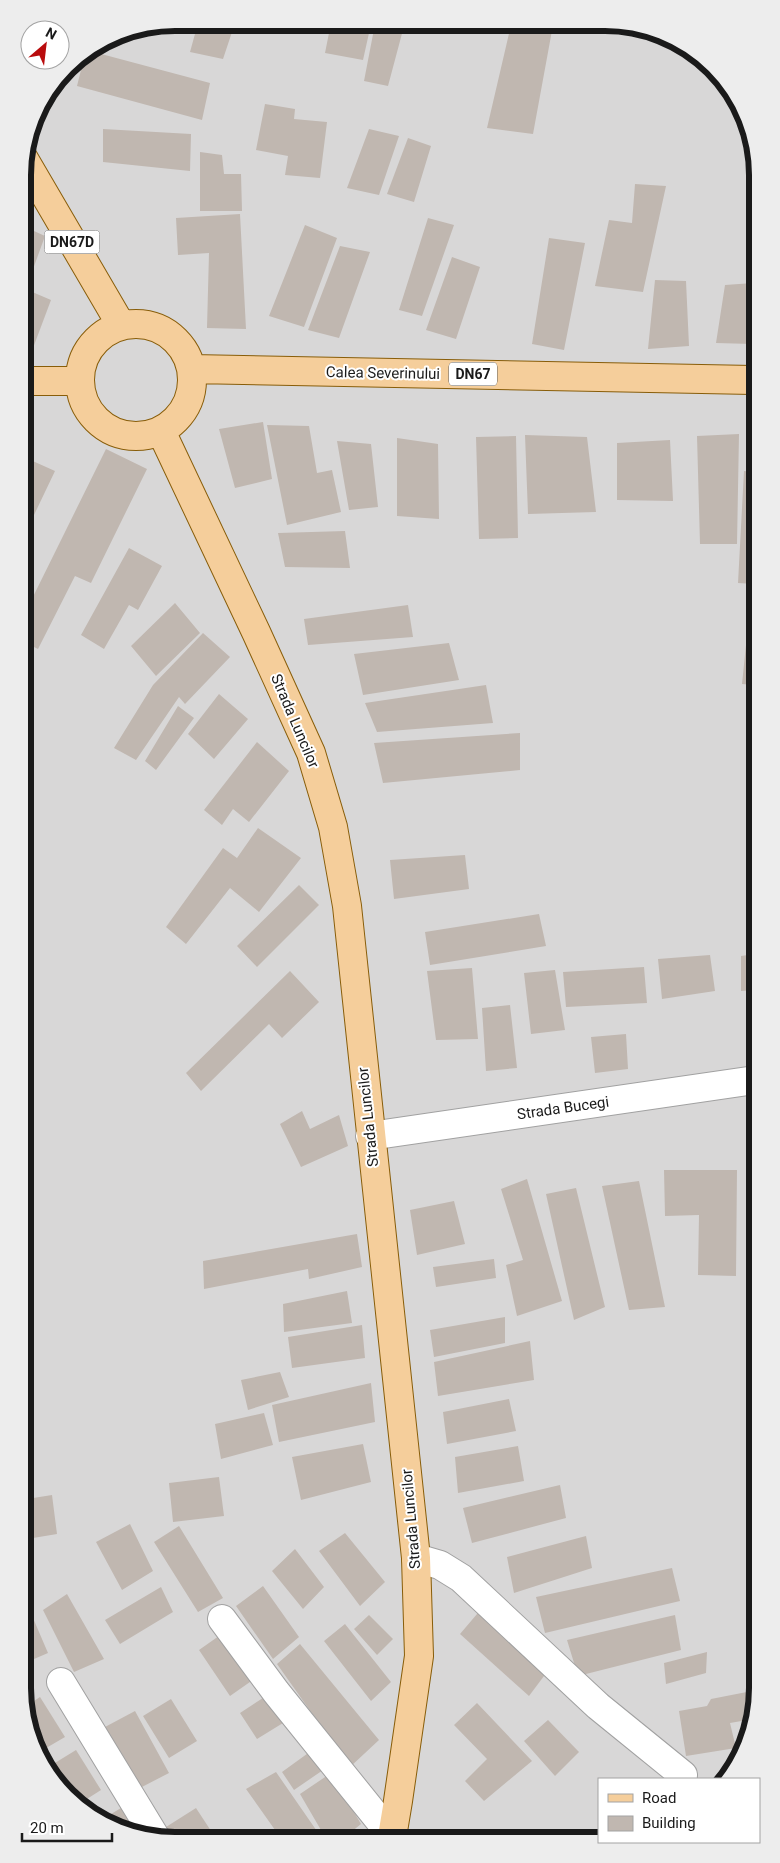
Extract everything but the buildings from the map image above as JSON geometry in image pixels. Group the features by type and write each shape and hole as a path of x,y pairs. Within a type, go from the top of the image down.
{"main road":[{"name":"DN67D","path":"32,173 121,325"},
{"path":"139,322 158,327 174,337 186,351 192,369 193,387 187,405 176,420 161,431 142,436 124,435 106,428 92,416 83,399 79,381 82,362 90,346 104,333 121,325 139,322"},
{"name":"Calea Severinului","path":"192,369 749,380"},
{"path":"32,381 79,381"},
{"name":"Strada Luncilor","path":"161,431 311,753 332,827 347,906 416,1558 419,1656 393,1832"}],"street":[{"name":"Strada Bucegi","path":"370,1136 748,1081"},
{"path":"416,1558 440,1565 462,1578 598,1706 683,1775"},
{"path":"222,1619 276,1692 389,1832"},
{"path":"61,1682 151,1829"}],"shaded area":[{"path":"175,31 624,32 669,46 685,55 707,73 730,103 744,138 748,156 749,175 748,1698 741,1734 730,1760 717,1778 598,1778 598,1832 175,1832 147,1829 120,1821 103,1813 73,1790 50,1760 36,1725 32,1707 31,1688 32,156 36,138 46,111 67,80 87,61 103,50 138,36 156,32"}]}
